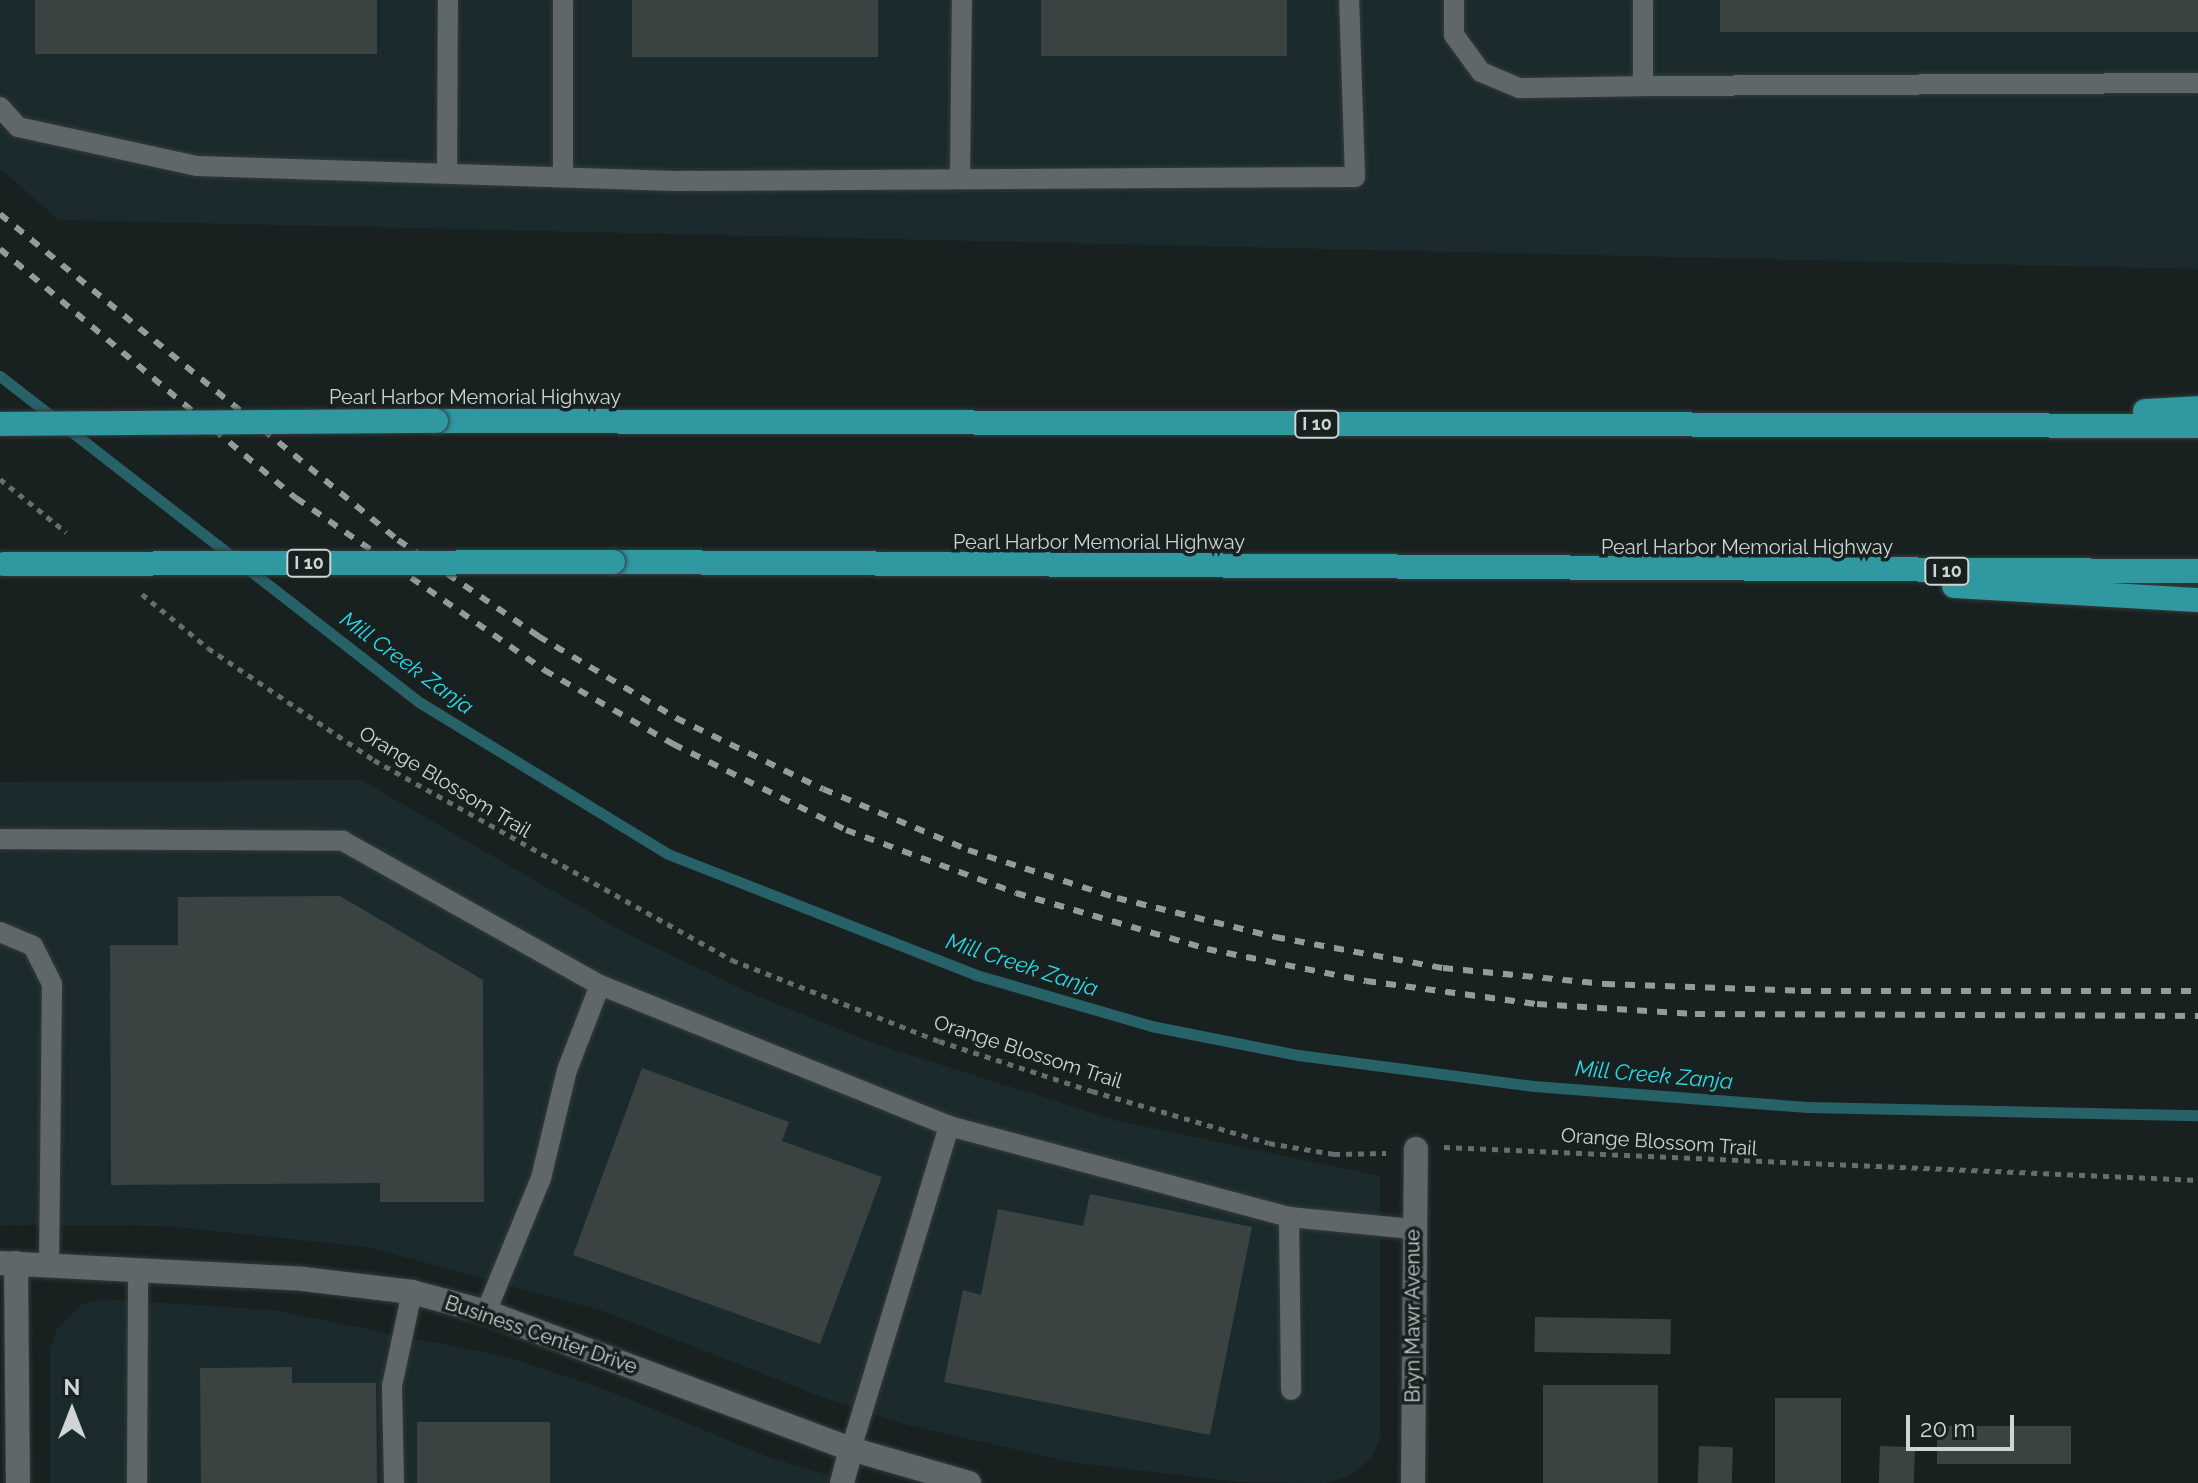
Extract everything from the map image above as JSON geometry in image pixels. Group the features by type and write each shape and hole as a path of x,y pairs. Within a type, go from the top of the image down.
{"highway":[{"path":"1927,426 2198,408"},
{"name":"Pearl Harbor Memorial Highway","path":"0,424 436,421 2198,426"},
{"name":"Pearl Harbor Memorial Highway","path":"2,564 613,562 1696,571 2198,571"},
{"path":"1696,571 2198,600"}],"street":[{"name":"Bryn Mawr Avenue","path":"1413,1483 1412,1229 1416,1149"},
{"name":"Business Center Drive","path":"8,1263 303,1279 412,1292 486,1312 851,1449 969,1483"},
{"path":"8,1263 18,1483"},
{"path":"842,1483 851,1449"}],"lane":[{"path":"447,173 448,0"},
{"path":"563,0 563,177"},
{"path":"960,179 962,0"},
{"path":"0,107 18,127 197,166 563,177 1355,177 1349,0"},
{"path":"1454,0 1454,35 1481,72 1519,88 2198,83"},
{"path":"1643,0 1643,86"},
{"path":"0,839 343,841 600,985 949,1126 1289,1217 1412,1229"},
{"path":"0,932 33,946 52,984 49,1265"},
{"path":"486,1312 541,1178 567,1070 600,985"},
{"path":"851,1449 949,1126"},
{"path":"1289,1217 1291,1390"},
{"path":"137,1483 138,1269"},
{"path":"394,1483 392,1386 412,1292"}],"path":[{"path":"0,479 73,539"},
{"name":"Orange Blossom Trail","path":"134,588 208,648 374,760 732,960 939,1041 1269,1143 1367,1155 1473,1146 1741,1164 2198,1180"}],"shaded area":[{"path":"0,0 2198,0 2198,269 59,220 0,169"},
{"path":"361,780 631,936 757,996 876,1044 1118,1121 1380,1176 1380,1437 1372,1458 1347,1477 1325,1483 1240,1482 1076,1463 911,1426 827,1399 603,1311 367,1247 165,1226 0,1225 0,782"},
{"path":"103,1299 273,1310 508,1357 602,1388 771,1458 828,1475 828,1483 50,1483 50,1351 57,1329 81,1305"}],"building":[{"path":"35,0 377,0 377,54 35,54"},
{"path":"632,0 878,0 878,57 632,57"},
{"path":"1041,0 1287,0 1287,56 1041,56"},
{"path":"1720,0 2198,0 2198,32 1720,32"},
{"path":"340,896 483,980 484,1202 380,1202 380,1183 111,1185 110,945 178,945 178,897"},
{"path":"642,1068 789,1122 782,1141 882,1177 820,1344 573,1255"},
{"path":"1090,1194 1252,1227 1210,1435 944,1382 963,1290 981,1295 998,1209 1083,1226"},
{"path":"1535,1317 1671,1319 1670,1354 1534,1352"},
{"path":"292,1367 292,1383 376,1383 377,1483 201,1483 200,1368"},
{"path":"1543,1385 1658,1385 1658,1483 1543,1483"},
{"path":"1775,1398 1841,1398 1841,1483 1775,1483"},
{"path":"417,1422 550,1422 550,1483 417,1483"},
{"path":"1937,1426 2071,1426 2071,1464 1937,1464"},
{"path":"1699,1446 1733,1447 1732,1483 1698,1483"},
{"path":"1880,1446 1915,1447 1914,1483 1879,1483"}],"waterway":[{"name":"Mill Creek Zanja","path":"0,376 419,702 668,854 976,975 1151,1026 1298,1055 1534,1086 1807,1107 2198,1115"}],"railway":[{"path":"0,214 398,540 538,636 676,718 823,789 968,850 1117,898 1275,937 1443,968 1605,984 1801,991 2198,991"},
{"path":"0,249 296,498 544,670 673,744 846,830 1016,893 1207,949 1366,981 1537,1004 1695,1014 2198,1016"}]}
